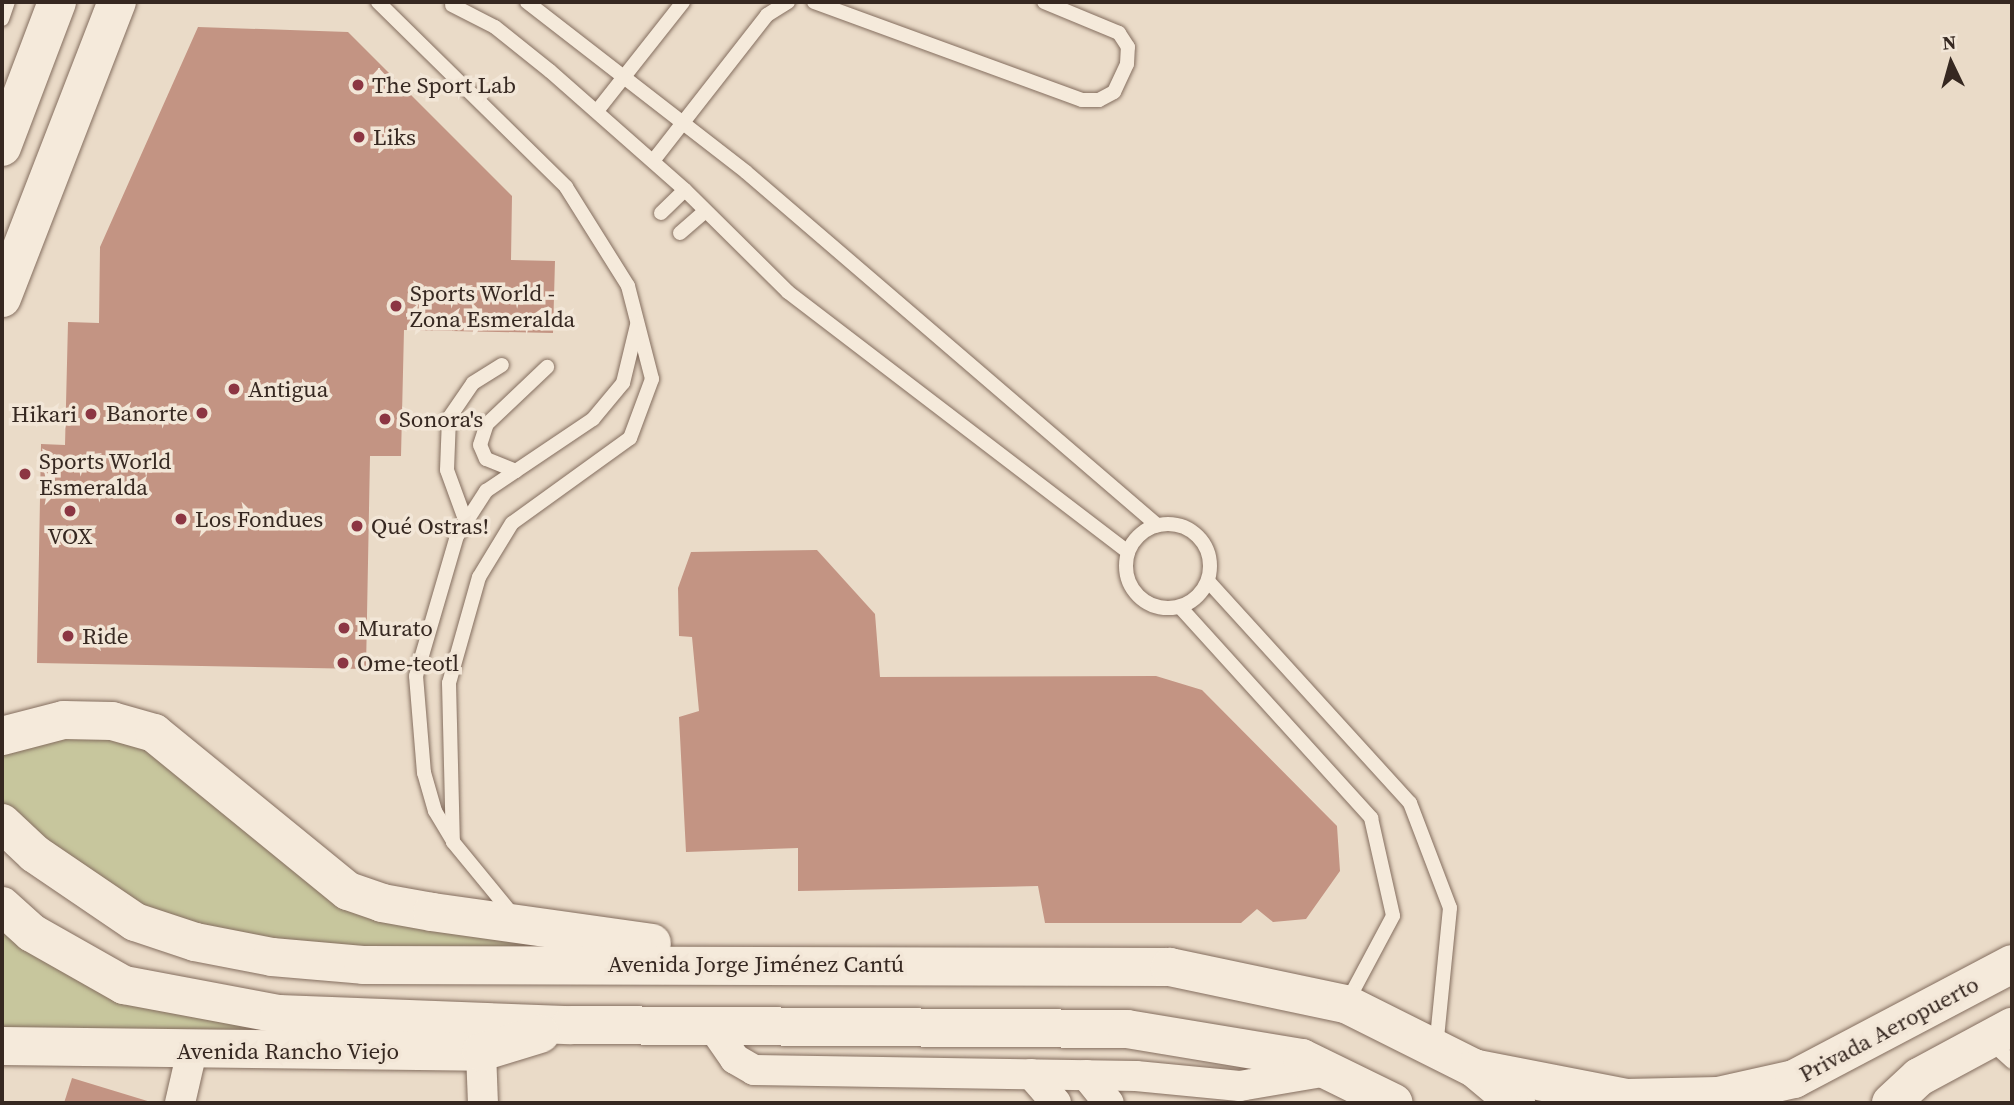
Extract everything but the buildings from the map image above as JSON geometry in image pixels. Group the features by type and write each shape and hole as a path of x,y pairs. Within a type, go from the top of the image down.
{"main road":[{"path":"2,147 57,2"},
{"path":"2,298 117,2"},
{"path":"2,736 64,720 111,721 154,733 348,891 382,904 796,964"},
{"name":"Avenida Jorge Jiménez Cantú","path":"2,823 35,854 135,922 195,942 272,957 363,965 1170,967 1346,1004 1474,1068 1516,1103"},
{"path":"2,906 32,933 124,985 279,1014 571,1025 1127,1030 1302,1058 1394,1103"},
{"name":"Privada Aeropuerto","path":"1474,1068 1626,1098 1718,1096 1794,1079 2012,964"},
{"name":"Avenida Rancho Viejo","path":"2,1046 192,1051 481,1052 571,1025"},
{"path":"1891,1103 1919,1077 2004,1043"}],"street":[{"path":"712,1026 735,1059 754,1070 1086,1075 1240,1086 1328,1071"},
{"path":"180,1103 192,1051"},
{"path":"481,1052 483,1103"},
{"path":"1031,1074 1056,1103"},
{"path":"1086,1075 1109,1103"}],"lane":[{"path":"2,19 8,2"},
{"path":"378,2 566,187 628,286 652,379 630,438 512,523 479,577 449,683 453,842"},
{"path":"527,2 685,122 1157,525"},
{"path":"597,111 683,2"},
{"path":"653,161 767,15 788,2"},
{"path":"814,2 1082,100 1099,100 1114,92 1127,64 1128,47 1119,33 1044,2"},
{"path":"452,5 495,27 597,111 685,190 789,292 1128,552"},
{"path":"661,213 685,190"},
{"path":"680,233 705,211"},
{"path":"521,925 453,842 435,811 424,773 416,676 453,548 466,522 486,491 593,419 623,383 638,323"},
{"path":"466,522 447,470 449,418 472,383 502,365"},
{"path":"516,471 486,459 480,445 487,424 547,367"},
{"path":"1157,525 1183,526 1195,532 1209,554 1208,581 1192,601 1180,607 1154,606 1133,590 1127,578 1128,552 1144,531 1157,525"},
{"path":"1208,581 1410,803 1450,908 1436,1049"},
{"path":"1180,607 1371,818 1393,916 1346,1004"}],"green space":[{"path":"112,721 348,891 432,912 796,964 195,942 2,823 2,736"},
{"path":"2,906 124,985 571,1025 2,1046"}],"place":[{"name":"The Sport Lab","path":"358,85"},
{"name":"Liks","path":"359,137"},
{"name":"Sports World - Zona Esmeralda","path":"396,306"},
{"name":"Antigua","path":"234,389"},
{"name":"Banorte","path":"202,413"},
{"name":"Hikari","path":"91,414"},
{"name":"Sonora's","path":"385,419"},
{"name":"Sports World Esmeralda","path":"25,474"},
{"name":"VOX","path":"70,511"},
{"name":"Los Fondues","path":"181,519"},
{"name":"Qué Ostras!","path":"357,526"},
{"name":"Murato","path":"344,628"},
{"name":"Ride","path":"68,636"},
{"name":"Ome-teotl","path":"343,663"}]}
